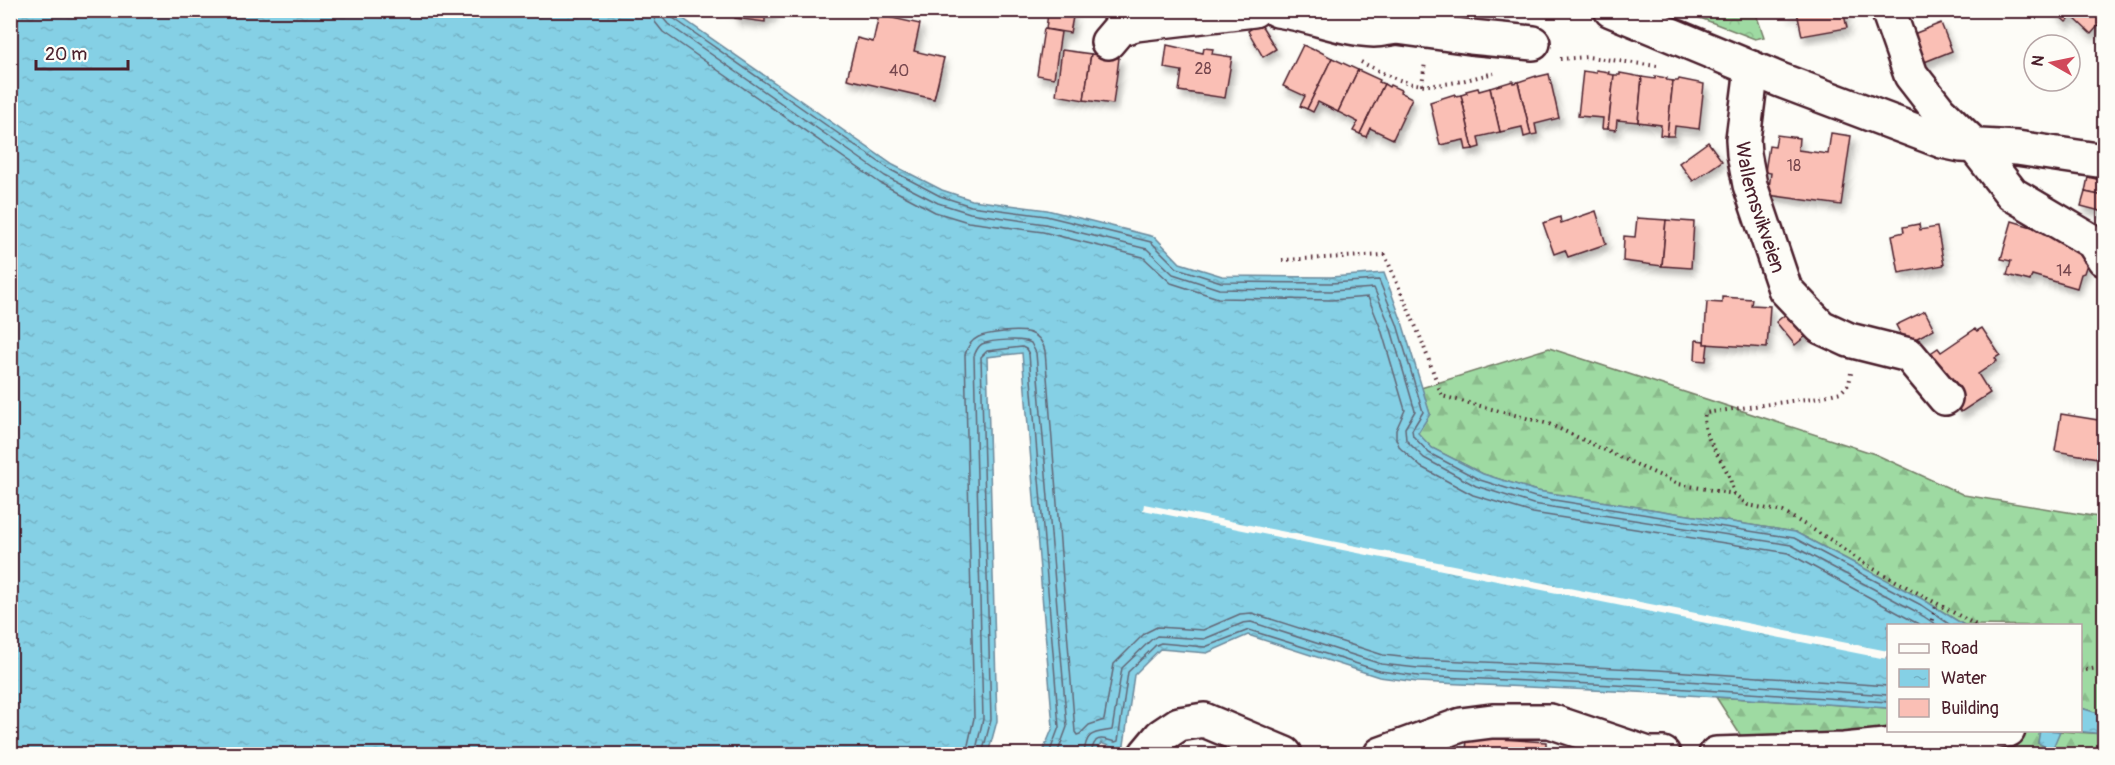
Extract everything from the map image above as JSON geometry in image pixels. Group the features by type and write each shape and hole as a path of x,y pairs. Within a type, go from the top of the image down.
{"street":[{"path":"1107,42 1119,29 1136,24 1254,10"},
{"path":"1277,10 1357,28 1374,30 1400,19 1533,43"},
{"path":"1611,10 1752,68 1942,141 1975,146 2017,148 2104,161"},
{"path":"1888,10 1911,75 1939,111 1975,146 2012,194 2093,242 2104,259"},
{"name":"Wallemsvikveien","path":"1752,68 1743,139 1744,154 1750,185 1785,290 1821,327 1849,340 1909,355 1945,398"},
{"path":"1146,754 1161,736 1179,724 1204,720 1286,754"},
{"path":"1381,754 1461,724 1492,721 1550,721 1648,754 1664,754"},
{"path":"1716,754 1844,750 1976,737 1999,732"}],"path":[{"path":"1282,260 1385,255 1421,339 1442,396 1549,424 1678,484 1734,494 1748,505 1783,512 1831,540 1865,564 1974,624"},
{"path":"1734,494 1729,477 1706,431 1705,413 1841,392 1849,384 1851,378 1851,373 1847,368"},
{"path":"1931,624 1937,603"},
{"path":"2082,671 2104,666"}],"green space":[{"path":"1682,11 1755,11 1764,37 1755,39"},
{"path":"1549,348 1875,454 1964,495 2104,518 2104,715 2082,708 2082,624 1962,624 1924,600 1795,532 1537,491 1483,474 1432,448 1417,433 1430,414 1421,388"},
{"path":"1716,697 1887,708 1887,732 2040,732 2038,743 2051,750 2060,732 2104,734 2104,754 1744,754 1741,736"}],"water":[{"path":"10,11 672,11 893,165 942,190 972,200 1047,210 1155,237 1180,263 1222,276 1331,277 1384,273 1402,322 1430,414 1418,433 1432,448 1483,474 1537,491 1795,532 1924,600 1962,624 1887,624 1887,708 1656,693 1417,682 1379,677 1248,635 1207,653 1160,649 1134,675 1123,752 1101,743 1096,754 1042,754 1053,727 1022,353 987,357 997,721 988,754 11,754"},
{"path":"2082,708 2104,715 2104,734 2082,732"},
{"path":"2040,732 2060,732 2052,750 2038,743"}],"pier":[{"path":"1144,504 1887,651 1887,655 1886,659 1143,510"}],"building":[{"path":"727,10 773,10 772,17 765,16 765,22 735,18 736,12"},
{"path":"1056,10 1071,12 1071,17 1073,17 1070,33 1046,29 1048,13 1056,14"},
{"path":"1787,10 1846,10 1844,14 1847,28 1802,36 1797,12 1787,14"},
{"path":"2053,10 2104,10 2104,19 2091,34 2072,16 2066,22"},
{"path":"879,15 920,24 914,51 944,58 934,99 847,79 857,38 873,42"},
{"path":"1260,23 1276,49 1263,57 1248,31"},
{"path":"1941,23 1952,51 1922,63 1911,35"},
{"path":"1044,29 1061,32 1054,78 1037,75"},
{"path":"1167,45 1203,53 1204,48 1213,49 1212,54 1232,57 1225,98 1179,91 1182,71 1164,68"},
{"path":"1303,45 1332,58 1307,109 1300,106 1305,96 1283,86"},
{"path":"1062,50 1091,54 1084,100 1056,95"},
{"path":"1091,54 1119,58 1113,104 1084,100"},
{"path":"1332,58 1358,70 1338,112 1318,102 1313,112 1307,109"},
{"path":"1358,70 1384,84 1360,134 1353,131 1358,122 1338,112"},
{"path":"1596,70 1614,75 1608,129 1602,129 1603,118 1578,116 1583,71 1596,73"},
{"path":"1620,73 1642,77 1638,122 1617,120 1616,130 1608,129 1614,75 1620,75"},
{"path":"1549,74 1559,118 1535,124 1537,134 1531,135 1518,82"},
{"path":"1655,76 1673,81 1667,136 1660,135 1661,125 1638,122 1642,77 1655,79"},
{"path":"1679,79 1704,84 1699,129 1675,126 1674,136 1667,136 1673,81"},
{"path":"1513,81 1513,83 1518,82 1531,135 1524,137 1522,127 1500,132 1490,88"},
{"path":"1384,84 1401,90 1400,92 1412,98 1393,139 1370,128 1366,137 1360,134"},
{"path":"1478,88 1479,91 1490,88 1500,132 1478,137 1480,147 1473,149 1461,95"},
{"path":"1455,94 1455,96 1461,95 1473,149 1466,150 1464,140 1440,145 1430,102"},
{"path":"1831,133 1851,136 1841,205 1768,195 1771,173 1765,172 1769,146 1775,147 1777,135 1799,138 1798,150 1828,154"},
{"path":"1708,142 1722,161 1693,181 1679,163"},
{"path":"2088,177 2104,181 2104,196 2085,192"},
{"path":"2085,192 2104,196 2104,212 2081,206"},
{"path":"1596,211 1606,244 1568,257 1565,250 1554,254 1543,223 1560,217 1561,223"},
{"path":"1637,218 1666,220 1662,266 1623,261 1624,236 1635,237"},
{"path":"1666,220 1694,222 1691,268 1662,266"},
{"path":"2012,221 2045,231 2044,235 2089,248 2084,262 2087,264 2077,288 2032,275 2030,281 2007,275 2011,261 2001,259"},
{"path":"1919,224 1920,230 1937,227 1944,265 1899,273 1892,235 1904,232 1903,227"},
{"path":"1722,297 1752,299 1751,305 1770,306 1767,348 1704,344 1707,302 1722,303"},
{"path":"1792,309 1811,332 1795,345 1776,322"},
{"path":"1925,311 1934,329 1906,344 1896,325"},
{"path":"1982,328 2000,355 1995,358 1997,361 1978,374 1990,393 1961,412 1927,362 1926,356 1938,348 1941,352 1975,329 1977,331"},
{"path":"2104,339 2104,364 2099,362"},
{"path":"1696,340 1708,344 1706,361 1695,360"},
{"path":"2061,414 2104,421 2104,459 2055,451"},
{"path":"1467,737 1546,742 1546,747 1553,748 1553,754 1466,754"}]}
